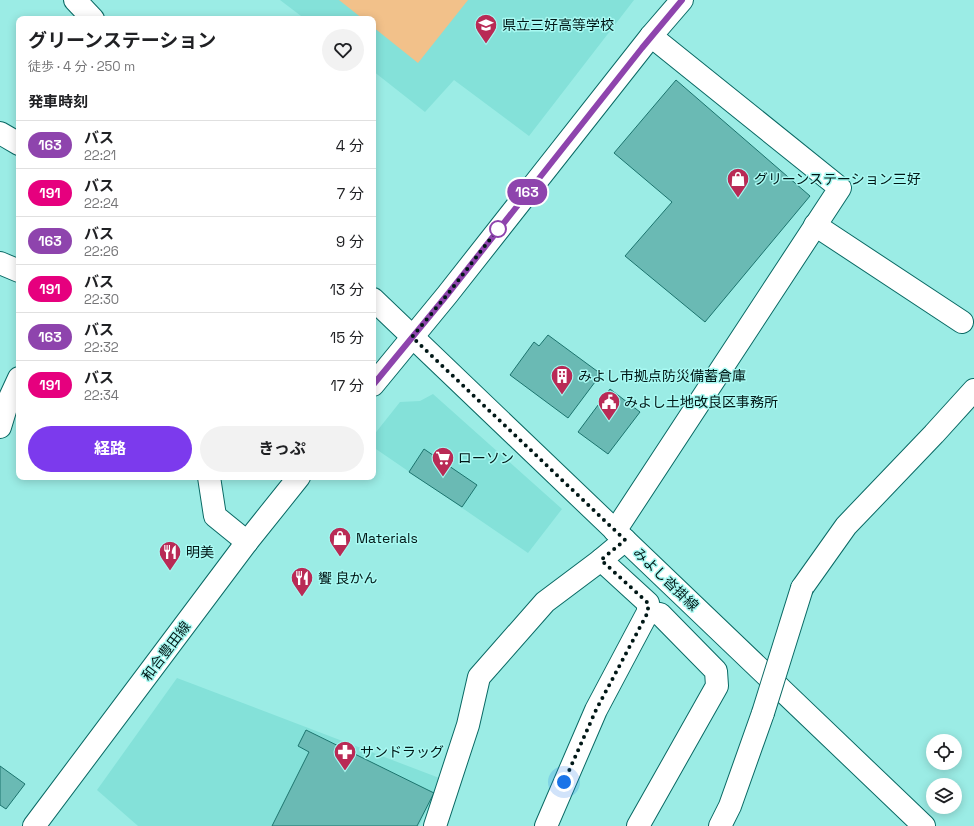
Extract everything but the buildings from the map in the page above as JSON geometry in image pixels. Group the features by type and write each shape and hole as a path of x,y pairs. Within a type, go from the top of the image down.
{"street":[{"path":"75,0 89,16"},
{"path":"376,381 447,295 651,36 682,0"},
{"path":"435,826 468,725 479,677 545,602 601,560 620,536 815,225 840,188 651,36"},
{"path":"0,133 16,142"},
{"path":"815,225 962,322"},
{"path":"0,263 16,270"},
{"name":"みよし沓掛線","path":"376,302 924,826"},
{"path":"0,427 4,402 16,383"},
{"path":"720,826 730,806 763,713 802,588 846,526 974,390"},
{"path":"210,480 215,516 247,542"},
{"name":"和合豊田線","path":"34,826 247,542 297,480"},
{"path":"546,826 596,710 648,612 648,603 601,560"},
{"path":"638,826 717,686 716,671 660,614 648,612"}],"shaded area":[{"name":"県立三好高等学校","path":"280,0 634,0 529,136 454,80 425,112 376,73 376,16 301,16"},
{"path":"339,0 468,0 418,63 376,29 376,16 359,16"},
{"path":"433,394 562,509 528,553 376,449 376,432 400,402 420,401"},
{"path":"177,678 442,779 419,826 138,826 97,790"}],"bus line":[{"name":"163","path":"376,381 447,295 651,36 682,0"}],"place":[{"name":"県立三好高等学校","path":"486,44"},
{"name":"グリーンステーション三好","path":"738,198"},
{"name":"みよし市拠点防災備蓄倉庫","path":"562,396"},
{"name":"みよし土地改良区事務所","path":"609,422"},
{"name":"ローソン","path":"443,478"},
{"name":"Materials","path":"340,558"},
{"name":"明美","path":"170,572"},
{"name":"饗 良かん","path":"302,598"},
{"name":"サンドラッグ","path":"345,772"}],"route":[{"path":"498,229 447,295 412,337 625,540 601,560 648,603 648,612 596,710 564,782"}]}
